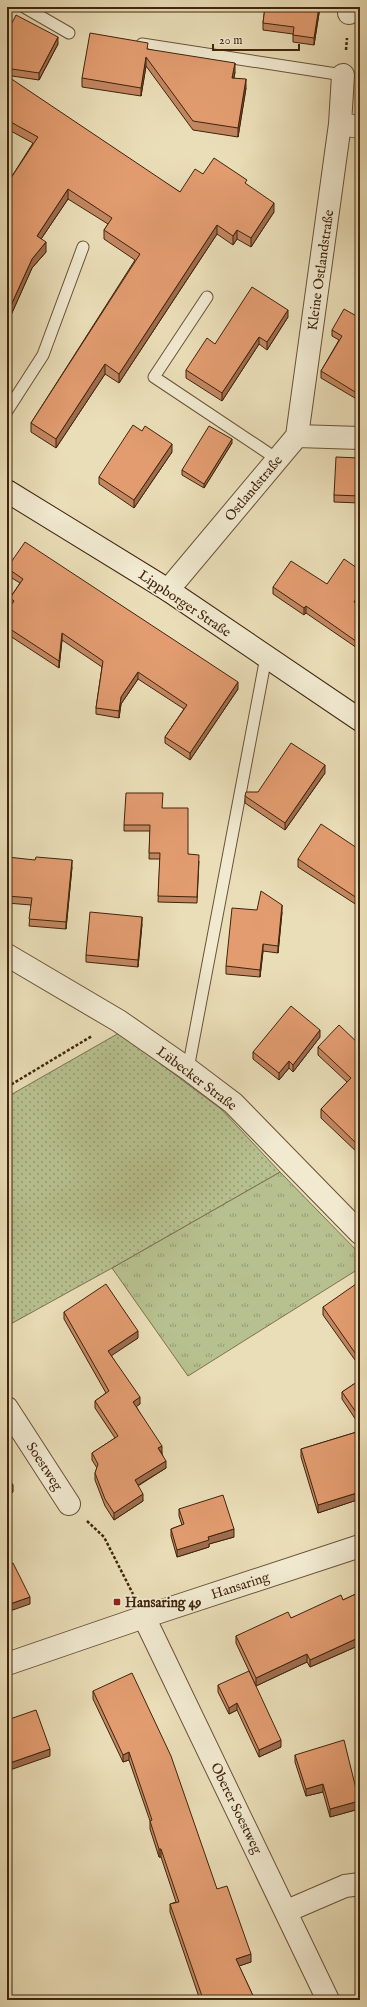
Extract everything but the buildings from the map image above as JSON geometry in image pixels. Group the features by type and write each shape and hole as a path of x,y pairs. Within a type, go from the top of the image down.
{"street":[{"name":"Kleine Ostlandstraße","path":"297,436 350,126 344,75"},
{"path":"297,436 360,438"},
{"name":"Ostlandstraße","path":"168,590 297,436"},
{"name":"Lippborger Straße","path":"7,491 168,590 360,720"},
{"name":"Lübecker Straße","path":"7,955 119,1021 188,1069 233,1103 360,1233"},
{"name":"Soestweg","path":"7,1408 69,1504"},
{"name":"Hansaring","path":"7,1664 360,1546"},
{"name":"Oberer Soestweg","path":"144,1617 287,1911 328,2000"},
{"path":"287,1911 345,1886 360,1884"}],"lane":[{"path":"24,7 69,33"},
{"path":"142,44 344,75"},
{"path":"7,411 43,355 83,247"},
{"path":"206,297 154,377 277,459"},
{"path":"188,1069 266,657"}],"path":[{"path":"344,75 350,10"},
{"path":"7,1087 119,1021"},
{"path":"69,1504 104,1537 144,1617"}],"green space":[{"path":"119,1033 221,1109 280,1172 7,1326 7,1097"},
{"path":"280,1172 360,1254 360,1268 188,1376 112,1268"}],"place":[{"name":"Hansaring 49","path":"117,1602"}]}
